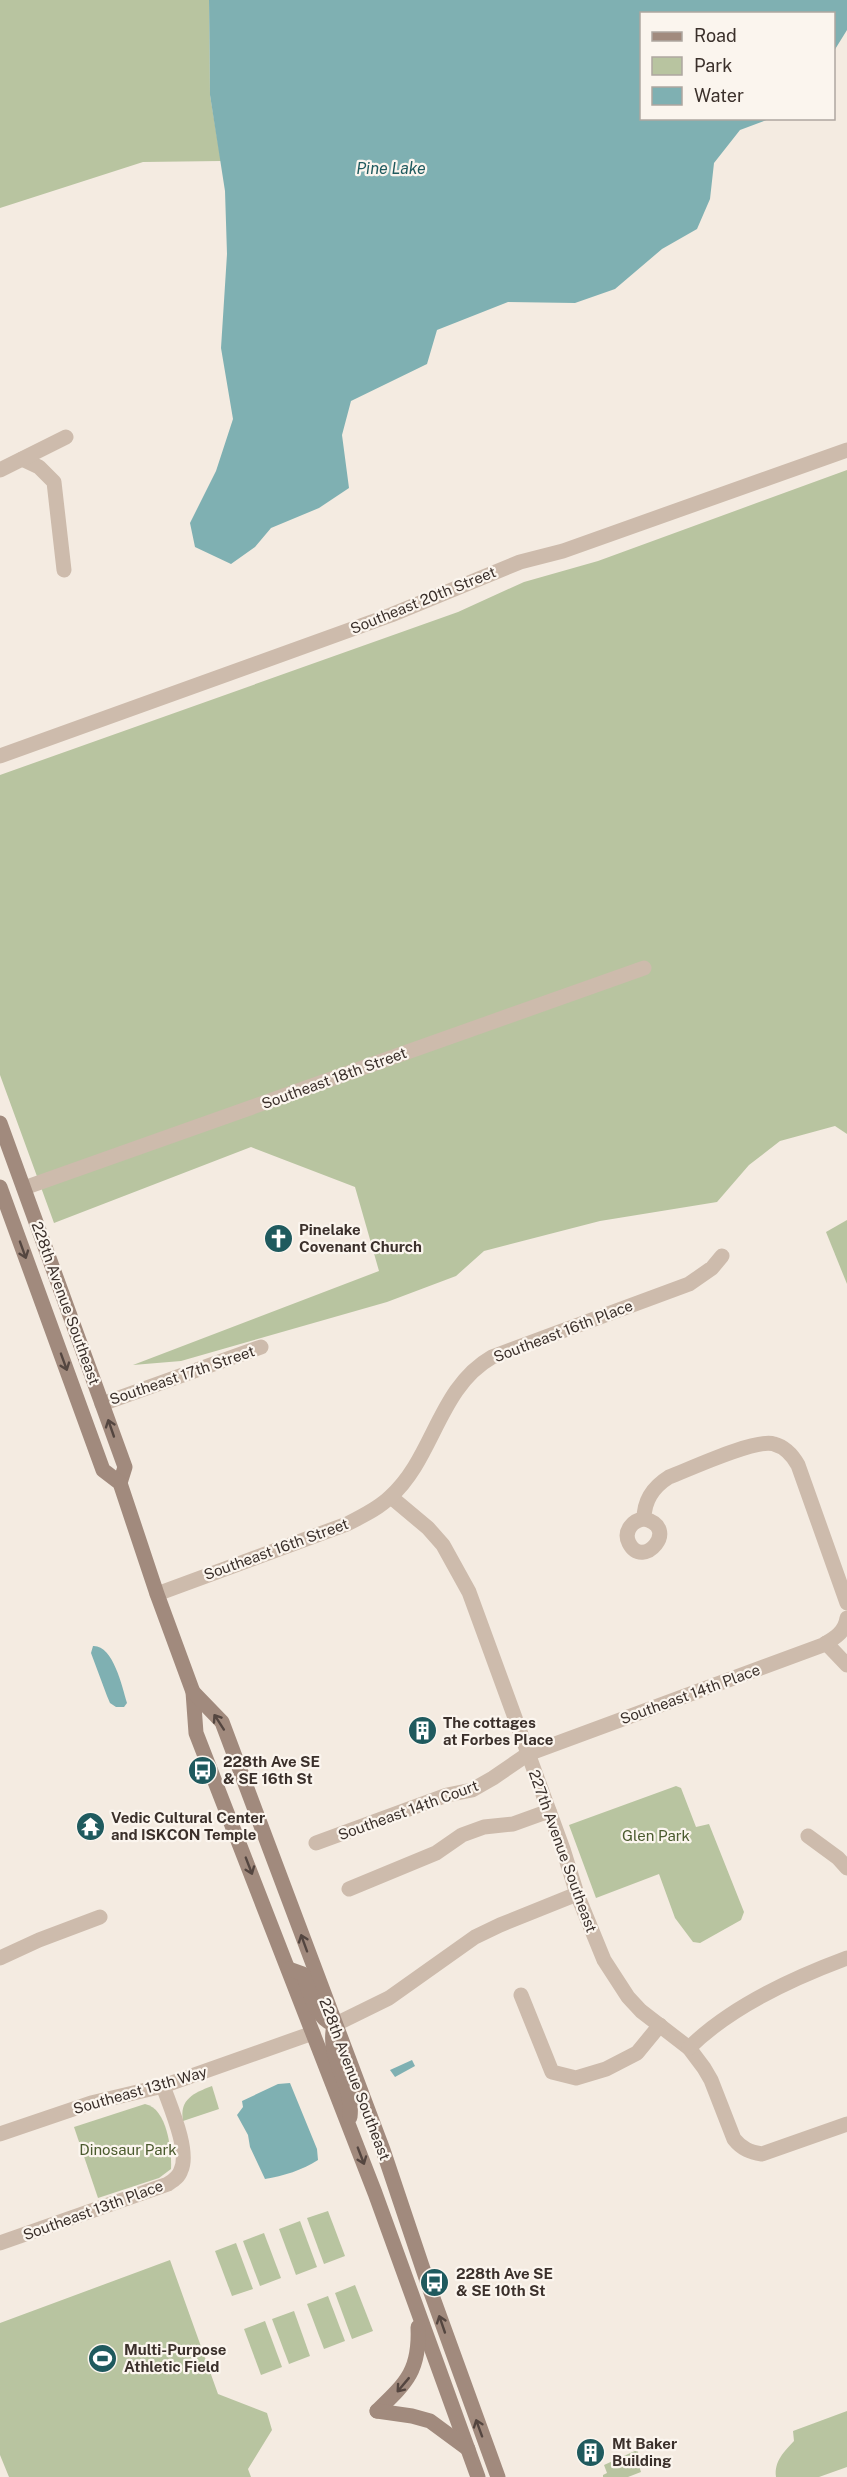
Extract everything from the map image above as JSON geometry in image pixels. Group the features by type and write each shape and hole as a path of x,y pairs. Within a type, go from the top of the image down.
{"main road":[{"name":"228th Avenue Southeast","path":"0,1122 124,1467 120,1484 193,1692 196,1734 349,2125 478,2477"},
{"name":"228th Avenue Southeast","path":"0,1186 103,1470 120,1484"},
{"name":"228th Avenue Southeast","path":"193,1692 222,1722 334,2025 383,2150 429,2287 498,2477"},
{"path":"289,1969 303,1974 319,2014 324,2021 334,2025 331,2040 333,2052 350,2097 349,2125"},
{"path":"417,2310 418,2346 414,2369 402,2387 377,2411 430,2421 468,2449"}],"street":[{"path":"0,470 66,436"},
{"name":"Southeast 20th Street","path":"0,756 391,615 520,562 563,551 847,450"},
{"path":"22,459 39,467 54,482 64,570"},
{"name":"Southeast 18th Street","path":"24,1188 644,968"},
{"name":"Southeast 16th Place","path":"391,1497 421,1453 450,1400 481,1363 689,1284 712,1268 722,1256"},
{"name":"Southeast 17th Street","path":"102,1404 261,1347"},
{"path":"644,1519 644,1510 650,1494 669,1476 753,1445 774,1443 793,1456 798,1465 847,1603"},
{"name":"Southeast 16th Street","path":"157,1594 347,1524 391,1497"},
{"name":"227th Avenue Southeast","path":"391,1497 428,1528 443,1545 469,1592 577,1894 604,1960 615,1980 641,2011 689,2048 711,2080 735,2139 741,2146 751,2152 762,2154 847,2124"},
{"name":"Southeast 14th Place","path":"528,1754 826,1643 835,1638 847,1623"},
{"path":"826,1643 847,1665"},
{"name":"Southeast 14th Court","path":"316,1843 447,1794 472,1790 494,1779 528,1754"},
{"path":"349,1889 436,1853 462,1835 484,1827 513,1824 549,1811"},
{"path":"808,1836 838,1858 847,1868"},
{"path":"334,2025 389,1998 475,1937 577,1894"},
{"path":"0,1958 39,1940 100,1917"},
{"path":"689,2048 718,2023 786,1984 847,1958"},
{"path":"520,1995 552,2072 576,2078 606,2069 637,2053 660,2025"},
{"name":"Southeast 13th Way","path":"0,2134 91,2103 163,2086 313,2033"},
{"name":"Southeast 13th Place","path":"0,2243 168,2184 176,2179 182,2170 183,2150 163,2086"}],"green space":[{"path":"0,0 209,0 210,95 221,161 143,162 0,208"},
{"path":"847,470 847,1134 835,1126 780,1141 749,1165 717,1202 600,1221 484,1251 456,1276 387,1302 181,1361 133,1365 379,1271 355,1187 251,1147 54,1223 0,1075 0,775 458,612 524,582 598,561"},
{"path":"847,1220 847,1284 826,1232"},
{"name":"Glen Park","path":"676,1786 681,1788 696,1827 709,1824 744,1912 741,1920 700,1943 693,1942 675,1918 659,1874 596,1898 569,1825"},
{"path":"212,2086 219,2109 183,2121 183,2107 189,2098"},
{"name":"Dinosaur Park","path":"145,2104 158,2113 167,2131 171,2169 159,2178 98,2198 74,2127"},
{"path":"328,2211 345,2256 324,2264 307,2218"},
{"path":"300,2221 317,2267 296,2275 279,2229"},
{"path":"264,2233 281,2278 260,2286 243,2241"},
{"path":"236,2243 253,2289 232,2296 215,2251"},
{"name":"Multi-Purpose Athletic Field","path":"170,2260 218,2394 267,2413 272,2430 248,2469 251,2477 9,2477 0,2455 0,2323"},
{"path":"355,2285 373,2331 352,2339 335,2293"},
{"path":"328,2296 345,2341 324,2349 307,2304"},
{"path":"294,2311 310,2356 289,2364 272,2319"},
{"path":"265,2321 282,2367 261,2375 244,2329"},
{"path":"847,2411 847,2467 819,2477 776,2477 778,2461 794,2441 793,2431"},
{"path":"637,2450 643,2464 639,2466 641,2472 628,2477 603,2477 607,2473 604,2465"}],"water":[{"name":"Pine Lake","path":"209,0 847,0 847,30 835,49 835,12 640,12 640,120 766,120 740,130 714,163 710,199 697,229 662,249 615,289 575,303 508,302 437,330 427,364 351,401 342,435 349,488 319,508 271,528 255,547 231,564 195,547 190,523 216,471 233,419 221,348 227,254 225,191 210,95"},
{"path":"93,1646 100,1647 106,1652 116,1668 127,1703 124,1707 116,1707 110,1703 91,1653"},
{"path":"412,2060 415,2066 395,2077 390,2070"},
{"path":"290,2083 317,2149 318,2160 293,2172 265,2179 250,2147 248,2135 237,2115 243,2107 242,2101 278,2084"}],"place":[{"name":"Pinelake Covenant Church","path":"278,1238"},
{"name":"The cottages at Forbes Place","path":"422,1731"},
{"name":"228th Ave SE & SE 16th St","path":"202,1770"},
{"name":"Vedic Cultural Center and ISKCON Temple","path":"90,1826"},
{"name":"228th Ave SE & SE 10th St","path":"435,2282"},
{"name":"Multi-Purpose Athletic Field","path":"103,2358"},
{"name":"Mt Baker Building","path":"591,2452"}]}
